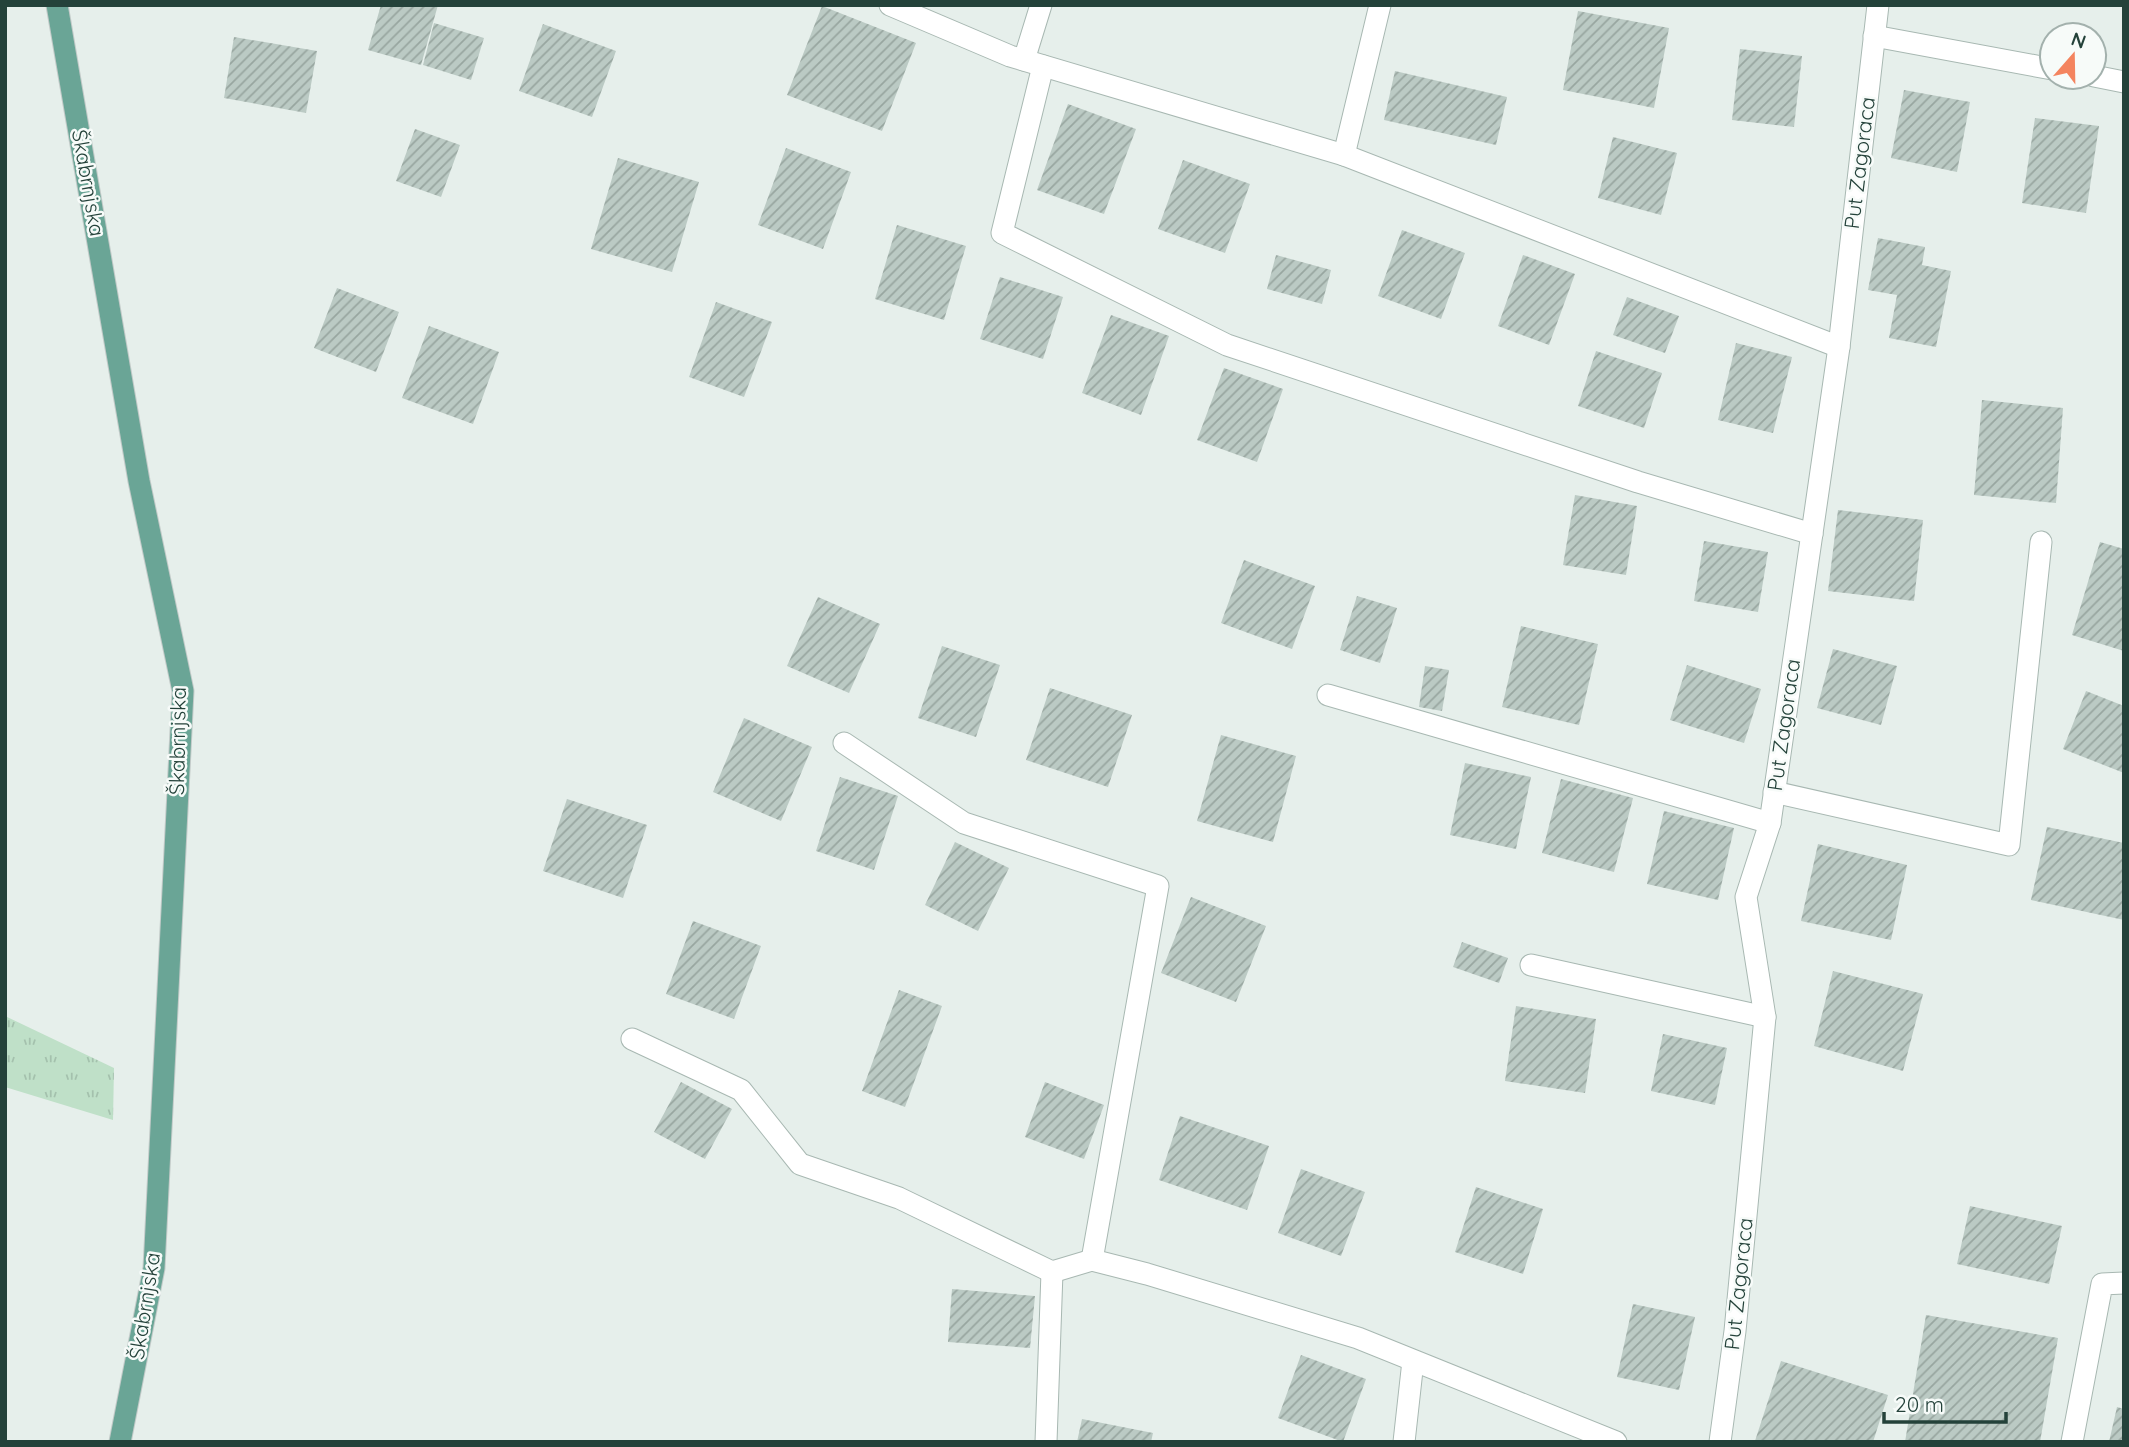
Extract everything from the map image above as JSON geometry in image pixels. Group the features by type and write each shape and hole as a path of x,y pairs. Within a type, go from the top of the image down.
{"main road":[{"name":"Škabrnjska","path":"57,5 139,481 183,691 154,1268 120,1442"}],"street":[{"path":"890,5 1033,63 1343,155 1839,347"},
{"path":"1041,5 1002,233 1227,345 1638,482 1812,534"},
{"path":"1343,155 1380,5"},
{"name":"Put Zagoraca","path":"1720,1442 1735,1331 1765,1017 1746,897 1770,823 1839,347 1878,5"},
{"path":"1874,36 2038,65"},
{"path":"1774,792 2009,845 2041,542"},
{"path":"1328,695 1770,823"},
{"path":"844,743 964,823 1158,886 1092,1260"},
{"path":"1531,965 1765,1017"},
{"path":"632,1039 741,1090 800,1164 900,1198 1052,1272 1092,1260 1147,1274 1358,1338 1616,1442"},
{"path":"1046,1442 1052,1272"},
{"path":"2072,1442 2102,1284 2124,1283"},
{"path":"1404,1442 1413,1361"}],"green space":[{"path":"5,1016 114,1068 113,1120 5,1087"}],"building":[{"path":"381,5 438,5 421,65 368,50"},
{"path":"822,6 916,43 882,131 787,95"},
{"path":"1578,11 1669,28 1654,108 1563,90"},
{"path":"434,23 484,38 471,80 423,65"},
{"path":"543,24 616,51 592,117 519,91"},
{"path":"234,37 317,51 306,113 224,98"},
{"path":"1740,49 1802,56 1794,127 1732,120"},
{"path":"1395,71 1507,97 1496,145 1384,120"},
{"path":"1904,90 1970,102 1957,172 1891,158"},
{"path":"1068,104 1136,129 1104,214 1037,190"},
{"path":"2035,118 2099,126 2086,213 2022,203"},
{"path":"415,129 460,145 441,197 396,181"},
{"path":"1613,137 1677,153 1661,215 1598,198"},
{"path":"786,148 851,172 823,249 758,225"},
{"path":"618,158 699,182 672,272 591,249"},
{"path":"1183,160 1250,184 1225,253 1158,229"},
{"path":"897,225 966,246 944,320 875,299"},
{"path":"1402,230 1465,253 1441,319 1378,296"},
{"path":"1878,238 1925,247 1922,265 1951,271 1936,347 1889,338 1897,295 1868,290"},
{"path":"1276,255 1331,270 1322,304 1267,289"},
{"path":"1523,255 1575,274 1549,345 1498,326"},
{"path":"1000,277 1063,297 1043,359 980,339"},
{"path":"337,288 399,312 376,372 314,348"},
{"path":"1627,297 1679,316 1665,353 1613,335"},
{"path":"716,302 772,322 744,397 689,377"},
{"path":"1111,315 1169,336 1141,415 1082,393"},
{"path":"429,326 499,352 473,424 402,398"},
{"path":"1736,343 1792,357 1773,433 1718,420"},
{"path":"1596,351 1662,373 1644,428 1578,406"},
{"path":"1224,368 1283,389 1257,462 1197,440"},
{"path":"1982,400 2063,408 2056,503 1974,495"},
{"path":"1575,495 1637,506 1626,575 1563,565"},
{"path":"1838,510 1923,520 1914,601 1828,591"},
{"path":"1704,541 1768,552 1758,612 1694,601"},
{"path":"2100,542 2124,549 2124,651 2072,635"},
{"path":"1244,560 1315,586 1292,649 1221,623"},
{"path":"1357,596 1397,608 1380,663 1340,650"},
{"path":"818,597 880,624 849,693 787,666"},
{"path":"1521,626 1598,644 1579,725 1502,707"},
{"path":"942,646 1000,665 976,737 918,718"},
{"path":"1833,649 1897,666 1881,725 1817,708"},
{"path":"1687,665 1761,689 1744,743 1670,720"},
{"path":"1425,666 1449,670 1442,711 1419,707"},
{"path":"1050,688 1132,715 1108,787 1026,760"},
{"path":"2086,691 2124,706 2124,773 2063,749"},
{"path":"744,718 812,747 781,821 713,792"},
{"path":"1221,735 1296,756 1273,842 1197,821"},
{"path":"1465,763 1531,777 1516,849 1450,835"},
{"path":"840,777 898,796 874,870 816,851"},
{"path":"1561,779 1633,798 1614,872 1542,853"},
{"path":"567,799 647,825 623,898 543,871"},
{"path":"1664,811 1734,828 1718,900 1647,884"},
{"path":"2047,827 2124,843 2124,920 2031,900"},
{"path":"955,842 1009,868 978,931 925,905"},
{"path":"1818,844 1907,865 1891,940 1801,921"},
{"path":"1191,897 1266,926 1236,1002 1161,973"},
{"path":"693,921 761,946 734,1019 666,994"},
{"path":"1462,942 1508,958 1499,983 1453,967"},
{"path":"1833,971 1923,994 1903,1071 1814,1046"},
{"path":"899,990 942,1006 905,1107 862,1091"},
{"path":"1516,1006 1596,1019 1585,1093 1505,1081"},
{"path":"1663,1034 1727,1048 1715,1105 1651,1091"},
{"path":"681,1082 732,1109 705,1159 654,1132"},
{"path":"1045,1082 1104,1105 1084,1159 1025,1137"},
{"path":"1180,1116 1269,1146 1247,1210 1159,1180"},
{"path":"1301,1169 1365,1192 1341,1256 1278,1233"},
{"path":"1476,1187 1543,1209 1523,1274 1455,1252"},
{"path":"1970,1206 2062,1226 2049,1284 1957,1264"},
{"path":"952,1289 1035,1296 1030,1348 948,1342"},
{"path":"1633,1304 1695,1317 1679,1390 1617,1377"},
{"path":"1926,1315 2058,1338 2040,1442 1905,1442"},
{"path":"1301,1355 1366,1379 1343,1442 1278,1418"},
{"path":"1781,1361 1888,1395 1873,1442 1755,1441"},
{"path":"2117,1407 2124,1409 2124,1442 2109,1442"},
{"path":"1082,1419 1153,1433 1151,1442 1077,1442"}]}
